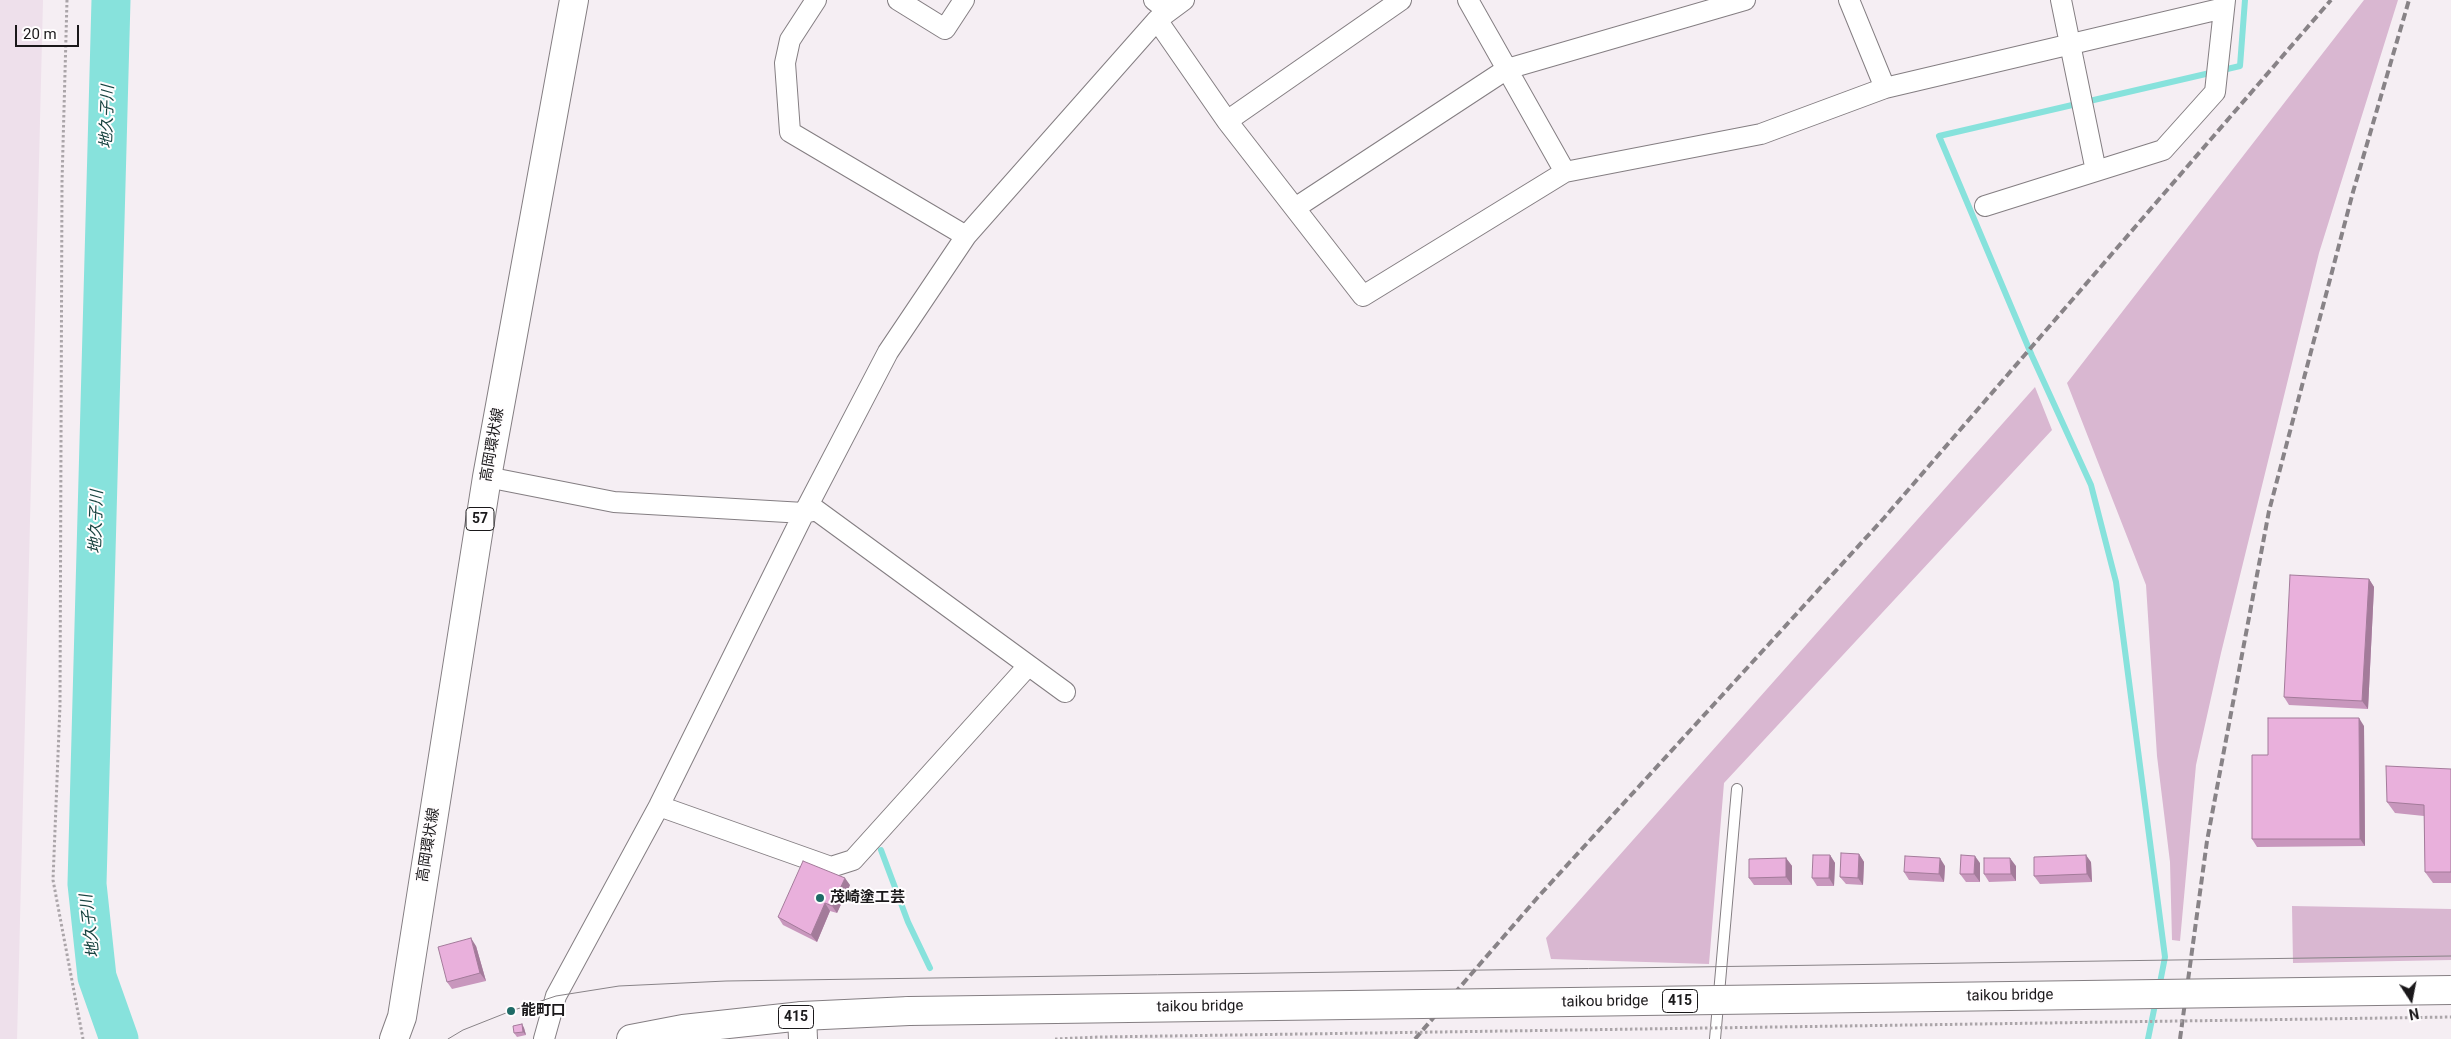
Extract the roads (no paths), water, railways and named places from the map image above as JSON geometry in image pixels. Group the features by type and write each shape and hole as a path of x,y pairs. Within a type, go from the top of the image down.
{"main road":[{"name":"高岡環状線","path":"394,1039 402,1017 487,477 574,0"},
{"name":"taikou bridge","path":"802,1027 909,1011 2451,990"},
{"name":"415","path":"631,1039 683,1028 802,1027"}],"street":[{"path":"816,0 790,40 785,63 790,132 966,236"},
{"path":"898,0 945,29 964,0"},
{"path":"544,1039 556,996 659,806 804,512 888,352 966,236 1160,10 1184,0"},
{"path":"1227,121 1401,0"},
{"path":"1468,0 1565,172"},
{"path":"1295,208 1507,68 1745,0"},
{"path":"1849,0 1885,88"},
{"path":"2061,0 2096,171"},
{"path":"1160,10 1227,121 1363,296 1565,172 1761,134 1885,88 2225,4 2215,92 2163,150 1985,206"},
{"path":"487,477 614,502 804,512 816,510 1065,692"},
{"path":"659,806 831,867 853,860 1028,666"}],"lane":[{"path":"1715,1039 1737,789"}],"waterway":[{"name":"地久子川","path":"111,0 87,884 97,977 119,1039"},
{"path":"2159,988 2165,957 2116,582 2091,485 2032,356 1939,136 2240,66 2245,0"},
{"path":"881,850 908,922 930,968"},
{"path":"2148,1039 2156,1000"}],"tram line":[{"path":"448,1039 463,1030 556,996 619,986 726,981 2451,956"}],"railway":[{"path":"1415,1039 1538,897 1884,518 2331,0"},
{"path":"2180,1039 2207,841 2269,511 2353,192 2409,0"}],"place":[{"name":"茂崎塗工芸","path":"820,898"},
{"name":"能町口","path":"511,1011"}]}
